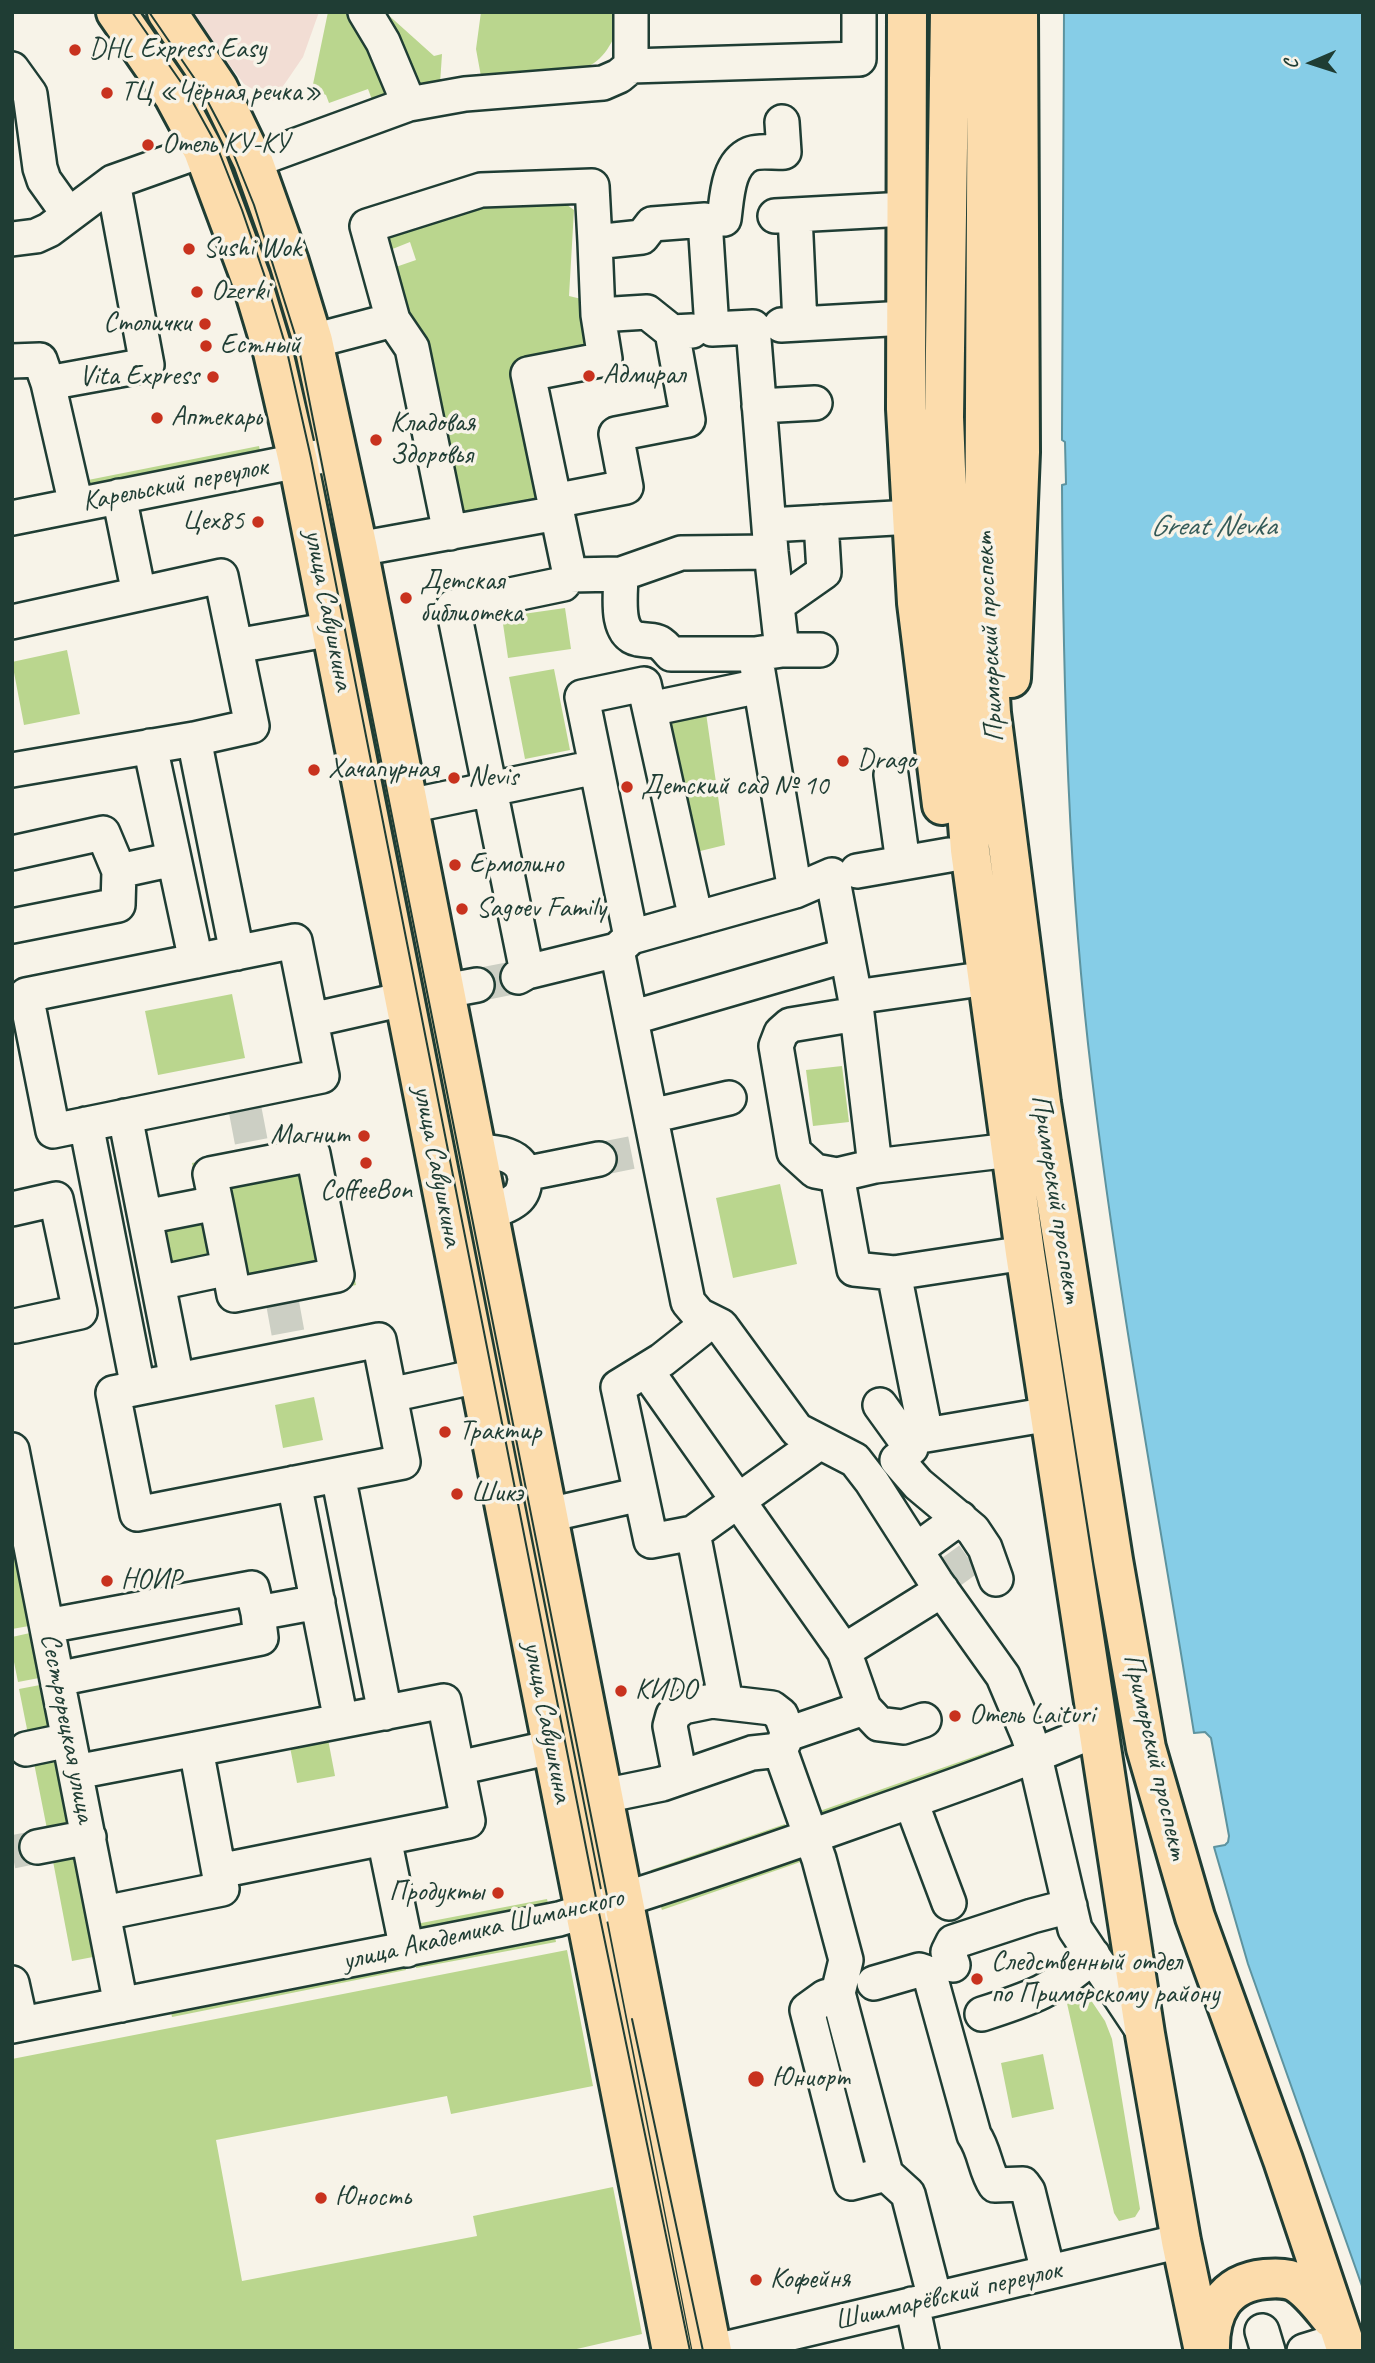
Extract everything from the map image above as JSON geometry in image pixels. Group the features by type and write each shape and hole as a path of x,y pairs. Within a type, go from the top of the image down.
{"main road":[{"name":"улица Савушкина","path":"116,12 174,96 203,150 251,279 273,352 332,629 672,2351"},
{"name":"улица Савушкина","path":"167,12 218,88 253,161 289,262 313,341 409,806 461,988 477,1152 488,1213 713,2351"},
{"path":"907,12 906,409 917,603 948,855 973,1021 998,1064"},
{"name":"Приморский проспект","path":"950,12 944,417 951,600 970,850 1024,1253 1144,2034 1181,2241 1204,2351"},
{"name":"Приморский проспект","path":"987,12 984,598 991,713 1041,1103 1113,1560 1146,1748 1195,1917 1283,2161 1343,2339"},
{"path":"1005,829 1020,452 1018,12"},
{"path":"1210,2351 1210,2334 1216,2311 1226,2295 1255,2280 1275,2278 1296,2282 1317,2301 1343,2339"}],"street":[{"path":"365,12 383,42 409,104"},
{"path":"631,12 631,66"},
{"path":"253,161 409,104 465,94 603,83 619,76 631,66 859,59 859,12"},
{"path":"12,69 30,94 24,136 44,180 69,215"},
{"path":"712,329 714,219 735,167 750,154 784,152 782,122"},
{"path":"12,239 36,236 49,230 113,182 203,150"},
{"path":"48,383 147,365 113,182"},
{"path":"450,533 412,348 393,320 367,226 481,190 592,186 598,315 605,359 528,374 570,575"},
{"path":"595,242 642,237 652,224 906,209"},
{"path":"777,216 775,326 759,406 777,604 766,663 795,891"},
{"path":"358,549 450,533 626,487 616,434 688,420 671,332 646,312 598,315"},
{"path":"671,332 906,318"},
{"path":"313,341 393,320"},
{"path":"12,361 40,360 48,383 76,505"},
{"path":"759,406 815,403"},
{"name":"Карельский переулок","path":"12,518 338,453"},
{"path":"119,496 139,594"},
{"path":"570,575 621,574 681,553 770,539 821,522 912,517"},
{"path":"777,604 824,572 821,522"},
{"path":"621,574 622,624 627,633 636,639 652,639 664,645 671,654 766,663"},
{"path":"570,575 563,584 453,607 523,974 696,919 795,891 846,872 948,855"},
{"path":"12,622 221,576 252,726 194,739 12,770"},
{"path":"236,646 332,629"},
{"path":"696,919 650,709 766,663 820,650"},
{"name":"Приморский проспект","path":"650,709 644,684 582,697 624,944 631,1018 651,1138 688,1302 699,1315 722,1326 797,1430 855,1460 916,1550 955,1571 1028,1735 1075,1928 1144,2034"},
{"path":"194,739 237,953"},
{"path":"150,746 196,961"},
{"path":"409,806 596,767"},
{"path":"891,775 903,863"},
{"path":"12,853 103,834 119,871 118,905 12,926"},
{"path":"119,871 174,859"},
{"path":"846,872 847,955 856,1005 875,1166"},
{"path":"295,941 322,1076 243,1101 125,1116 53,1131 26,995 237,953 295,941"},
{"path":"631,1018 847,955"},
{"path":"967,981 856,1005 790,1025 781,1033 776,1046 794,1152 815,1171 837,1175 875,1166 1011,1150"},
{"path":"311,1020 404,999"},
{"path":"651,1138 729,1098"},
{"path":"125,1116 177,1380"},
{"path":"86,1124 138,1388"},
{"path":"477,1152 496,1152 511,1156 520,1163 524,1174 525,1186 519,1198 488,1213"},
{"path":"313,1154 337,1275 281,1293 234,1295 216,1203 210,1174 254,1158 313,1154"},
{"path":"524,1174 600,1159"},
{"path":"837,1175 854,1269 894,1273 1024,1253"},
{"path":"12,1209 56,1199 80,1312 15,1326"},
{"path":"69,1263 110,1253 148,1231 216,1203"},
{"path":"158,1283 229,1268"},
{"path":"844,1651 955,1571 973,1530 918,1484 911,1447 894,1273"},
{"path":"711,1321 662,1360 618,1387 651,1541 693,1533 820,1442"},
{"path":"379,1340 403,1462 137,1514 113,1393 138,1388 292,1351 379,1340"},
{"path":"646,1370 844,1651 864,1708 879,1724 903,1727 924,1720"},
{"path":"390,1395 478,1376"},
{"path":"880,1405 911,1447"},
{"path":"872,1482 911,1447 1050,1414"},
{"name":"Сестрорецкая улица","path":"13,1460 121,2005"},
{"path":"338,1475 385,1713"},
{"path":"294,1483 341,1721"},
{"path":"548,1515 641,1494"},
{"path":"916,1550 960,1517"},
{"path":"693,1533 726,1702"},
{"path":"955,1571 996,1579"},
{"path":"47,1626 252,1588 258,1614 261,1638 57,1679"},
{"path":"258,1614 318,1602"},
{"path":"26,1749 73,1756 196,1749 444,1701 468,1821 219,1871"},
{"path":"680,1777 670,1726 673,1715 683,1707 712,1701 772,1707 781,1714 784,1742 846,1960 838,1993 886,2174 908,2194 923,2302 922,2351"},
{"path":"603,1796 662,1784 784,1742 864,1708"},
{"name":"улица Академика Шиманского","path":"17,2025 559,1919 624,1900 919,1799 1035,1757 1098,1729"},
{"path":"458,1768 552,1747"},
{"path":"104,1913 222,1889 196,1749"},
{"path":"919,1799 939,1829"},
{"path":"919,1799 949,1903"},
{"path":"37,1847 89,1837"},
{"path":"384,1838 407,1950"},
{"path":"953,1965 948,1952 953,1942 1070,1906"},
{"path":"982,2014 1054,1987 1093,1955"},
{"path":"874,1983 919,1970 930,1976 974,2135 981,2146 990,2177 995,2185 1023,2185 1028,2192 1048,2272"},
{"path":"12,1983 17,2025"},
{"name":"Шишмарёвский переулок","path":"713,2351 1181,2241"},
{"path":"1304,2351 1343,2339"}],"shaded area":[{"path":"189,12 319,12 303,57 273,101 244,84"}],"green space":[{"path":"328,12 355,12 388,94 382,101 374,105 368,89 329,103 326,95 312,89"},
{"path":"372,12 385,12 434,56 442,54 440,84 418,91"},
{"path":"481,12 623,12 609,47 600,58 586,67 482,82 476,49"},
{"path":"559,199 574,210 569,296 590,301 589,353 520,368 544,493 534,509 457,525 390,269 416,260 410,242 385,252 378,232 464,205"},
{"path":"259,446 261,455 80,491 78,482"},
{"path":"565,608 571,649 508,658 502,617"},
{"path":"67,650 80,714 24,725 12,662"},
{"path":"554,669 570,750 525,759 509,677"},
{"path":"706,713 725,845 688,854 660,723"},
{"path":"232,994 245,1058 158,1075 145,1011"},
{"path":"842,1066 849,1122 813,1126 806,1070"},
{"path":"326,1136 356,1285 248,1306 205,1260 171,1266 159,1241 164,1201 198,1194 192,1163"},
{"path":"780,1184 797,1264 733,1278 716,1198"},
{"path":"314,1397 323,1440 283,1448 275,1405"},
{"path":"12,1543 29,1626 12,1629"},
{"path":"30,1633 39,1678 18,1682 12,1637"},
{"path":"40,1685 50,1735 29,1739 19,1689"},
{"path":"327,1734 335,1776 297,1783 289,1742"},
{"path":"993,1750 995,1758 817,1821 814,1813"},
{"path":"53,1754 67,1825 47,1829 33,1758"},
{"path":"785,1824 787,1831 653,1878 651,1870"},
{"path":"803,1851 812,1858 662,1910 659,1902"},
{"path":"73,1852 93,1957 72,1961 52,1856"},
{"path":"547,1899 549,1908 418,1933 416,1924"},
{"path":"554,1932 556,1942 416,1968 414,1959"},
{"path":"567,1950 593,2086 451,2114 447,2096 216,2140 242,2281 477,2236 473,2216 613,2187 642,2334 568,2351 12,2351 12,2059"},
{"path":"404,1961 406,1970 172,2017 170,2007"},
{"path":"1080,1984 1105,2021 1112,2039 1140,2209 1135,2217 1119,2221 1114,2213 1064,1990"},
{"path":"1043,2054 1054,2109 1012,2118 1001,2063"}],"water":[{"name":"Great Nevka","path":"1064,12 1363,12 1363,2289 1248,1964 1214,1847 1225,1845 1229,1836 1211,1738 1205,1732 1194,1733 1126,1324 1102,1160 1077,930 1068,782 1062,485 1066,484 1065,442 1062,440"}],"tunnel":[{"path":"477,985 518,977"},
{"path":"245,1109 253,1151"},
{"path":"599,1159 645,1150"},
{"path":"282,1300 290,1344"},
{"path":"944,1577 969,1559"},
{"path":"12,1852 37,1847"}],"tram line":[{"path":"132,12 185,88 216,144 242,210 286,347 311,458 598,1908 690,2351"},
{"path":"149,12 199,85 227,138 254,205 298,344 609,1906"},
{"path":"632,2019 703,2351"}],"place":[{"name":"DHL Express Easy","path":"75,50"},
{"name":"ТЦ «Чёрная речка»","path":"107,93"},
{"name":"Отель КУ-КУ","path":"148,145"},
{"name":"Sushi Wok","path":"189,249"},
{"name":"Ozerki","path":"197,292"},
{"name":"Столички","path":"205,324"},
{"name":"Естный","path":"206,346"},
{"name":"Адмирал","path":"589,376"},
{"name":"Vita Express","path":"213,377"},
{"name":"Аптекарь","path":"157,418"},
{"name":"Кладовая Здоровья","path":"376,440"},
{"name":"Цех85","path":"258,522"},
{"name":"Детская библиотека","path":"406,598"},
{"name":"Drago","path":"843,761"},
{"name":"Хачапурная","path":"314,770"},
{"name":"Nevis","path":"454,778"},
{"name":"Детский сад № 10","path":"627,787"},
{"name":"Ермолино","path":"455,865"},
{"name":"Sagoev Family","path":"462,909"},
{"name":"Магнит","path":"364,1136"},
{"name":"CoffeeBon","path":"366,1163"},
{"name":"Трактир","path":"445,1432"},
{"name":"Шикэ","path":"457,1494"},
{"name":"НОИР","path":"107,1581"},
{"name":"КИDO","path":"621,1691"},
{"name":"Отель Laituri","path":"955,1716"},
{"name":"Продукты","path":"498,1893"},
{"name":"Следственный отдел по Приморскому району","path":"977,1979"},
{"name":"Юниорт","path":"756,2079"},
{"name":"Юность","path":"321,2198"},
{"name":"Кофейня","path":"756,2280"}]}
